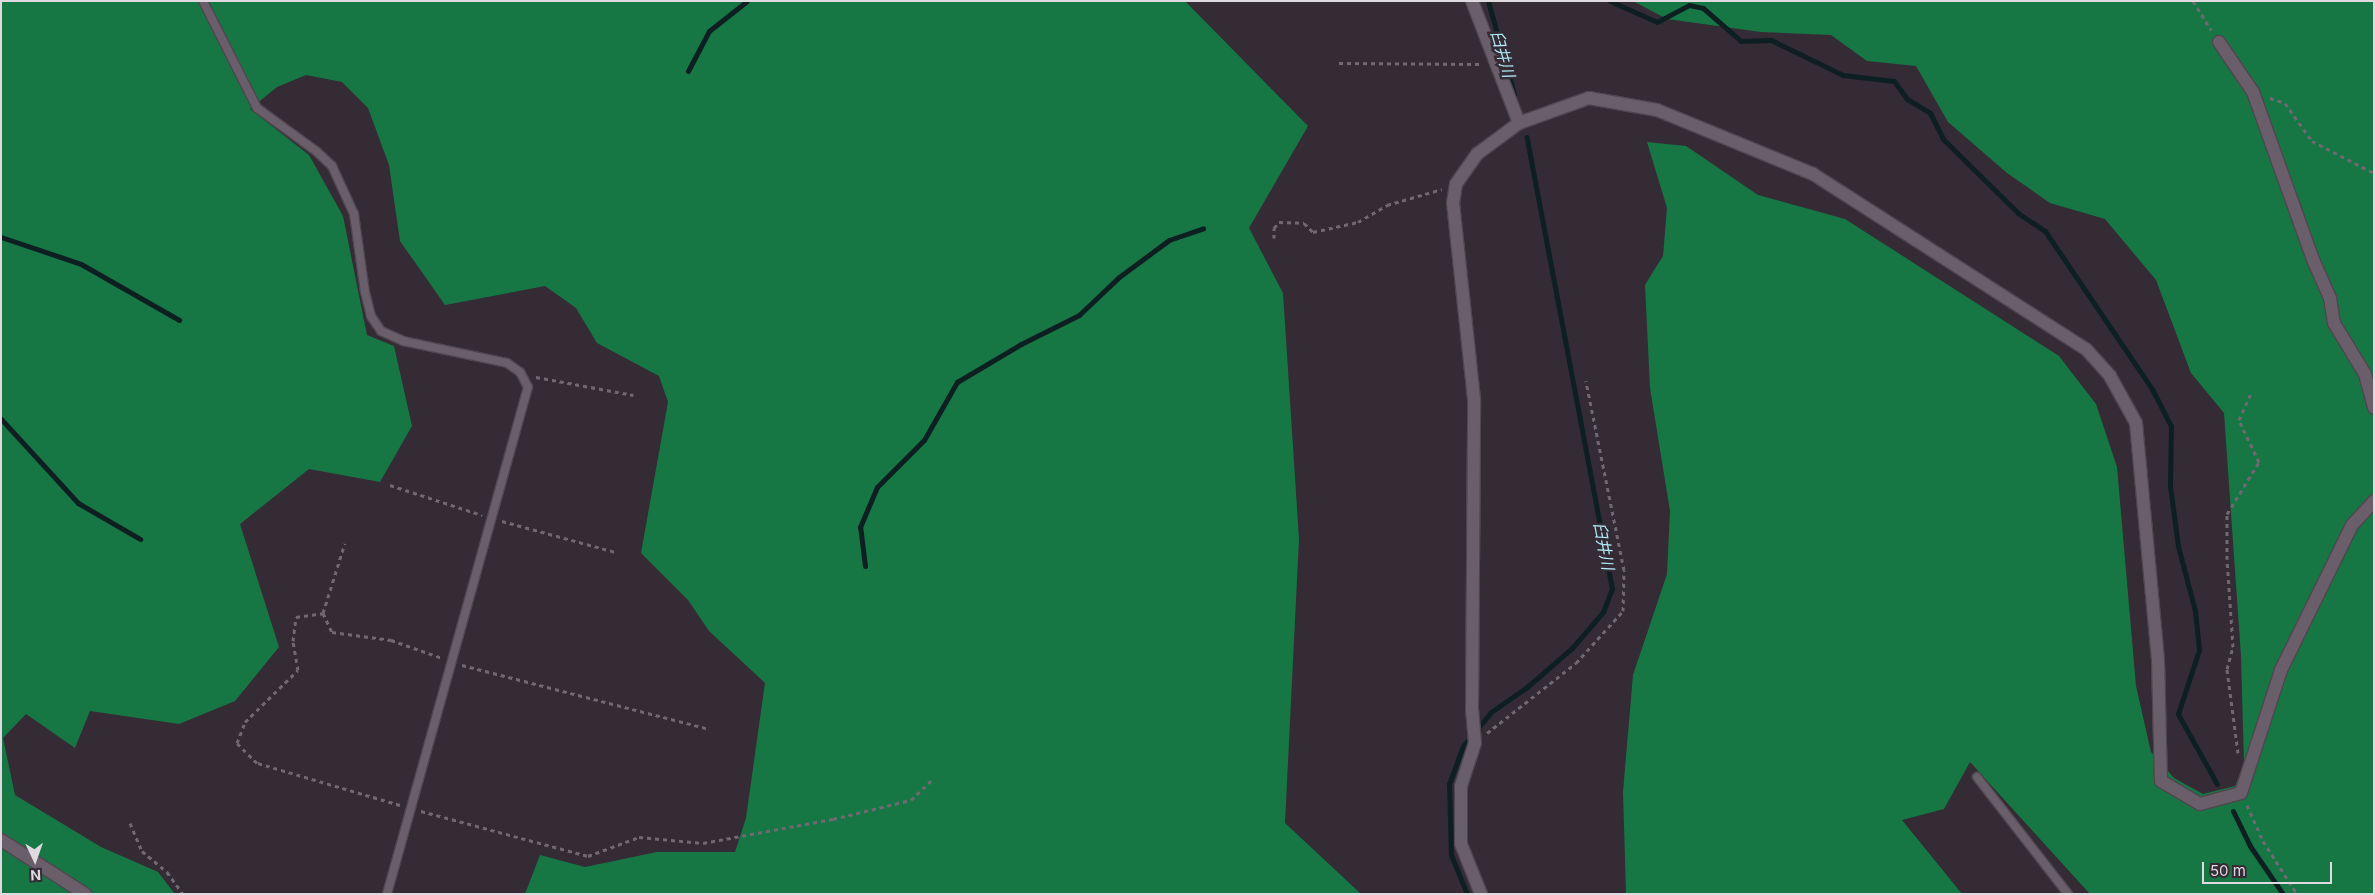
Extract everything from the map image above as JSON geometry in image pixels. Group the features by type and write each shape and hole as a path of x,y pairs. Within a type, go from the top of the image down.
{"street":[{"path":"1472,1 1519,123"},
{"path":"2219,42 2253,92 2314,262 2330,298 2334,323 2365,374 2374,408"},
{"path":"1481,894 1462,844 1462,786 1476,743 1472,711 1474,399 1454,193 1456,184 1477,154 1519,123 1589,98 1657,110 1814,174 2086,349 2110,376 2136,423 2158,660 2161,781 2200,804 2241,792 2281,670 2352,525 2374,501"},
{"path":"1,840 85,894"}],"lane":[{"path":"202,1 257,108 316,150 332,166 354,214 365,292 371,316 381,331 403,341 507,363 520,372 528,387 387,894"},
{"path":"1977,777 2068,894"}],"path":[{"path":"2193,1 2219,42"},
{"path":"1339,63 1496,64"},
{"path":"2253,92 2285,103 2312,141 2374,173"},
{"path":"1274,238 1274,228 1279,222 1304,223 1313,232 1358,222 1387,206 1440,189 1454,193"},
{"path":"528,387 537,376 633,395"},
{"path":"1476,743 1576,663 1623,611 1624,570 1586,381"},
{"path":"2238,755 2227,669 2233,647 2227,559 2227,514 2259,462 2239,420 2251,393"},
{"path":"345,543 323,613 332,632 391,640 451,662 709,729"},
{"path":"323,613 296,617 293,641 298,670 245,722 237,743 257,763 410,808 588,856 639,837 703,843 833,819 911,800 931,781"},
{"path":"2241,792 2263,841 2297,894"},
{"path":"130,824 142,851 167,872 183,894"}],"green space":[{"path":"1,1 1185,1 1308,126 1249,228 1283,293 1299,539 1285,823 1361,894 525,894 540,855 585,867 657,852 735,852 746,818 765,683 709,631 688,600 641,553 668,402 659,376 597,343 576,308 545,286 445,305 400,241 389,165 368,108 342,82 306,75 277,87 250,109 309,155 343,216 367,335 394,346 412,426 380,482 309,469 240,524 279,647 235,701 179,724 90,711 75,748 26,714 3,738 15,795 101,847 158,872 175,894 1,894"},
{"path":"1633,1 2374,1 2374,894 2090,894 1970,762 1944,809 1902,820 1962,894 1626,894 1623,792 1633,675 1667,574 1670,511 1650,388 1645,285 1663,256 1667,208 1647,142 1686,146 1758,195 1845,219 2059,356 2096,404 2117,467 2136,686 2151,752 2174,778 2203,794 2235,786 2244,764 2241,656 2224,413 2191,373 2156,280 2105,219 2050,203 2007,173 1948,122 1916,66 1867,61 1831,35 1761,32 1667,19"}],"waterway":[{"path":"688,71 709,31 747,1"},
{"name":"臼井川","path":"1488,1 1514,94"},
{"path":"1610,1 1657,22 1689,5 1703,8 1741,41 1771,40 1843,75 1894,81 1907,99 1930,113 1943,139 2018,213 2045,231 2152,389 2171,426 2170,486 2178,546 2195,611 2199,650 2178,714 2217,784"},
{"name":"臼井川","path":"1467,894 1451,855 1449,784 1463,746 1491,712 1527,687 1572,648 1603,612 1612,589 1527,137"},
{"path":"865,566 860,527 877,487 924,440 957,382 1021,344 1079,315 1119,277 1169,240 1203,228"},
{"path":"1,237 81,264 179,320"},
{"path":"1,419 78,503 140,539"},
{"path":"2233,811 2250,846 2283,894"}]}
